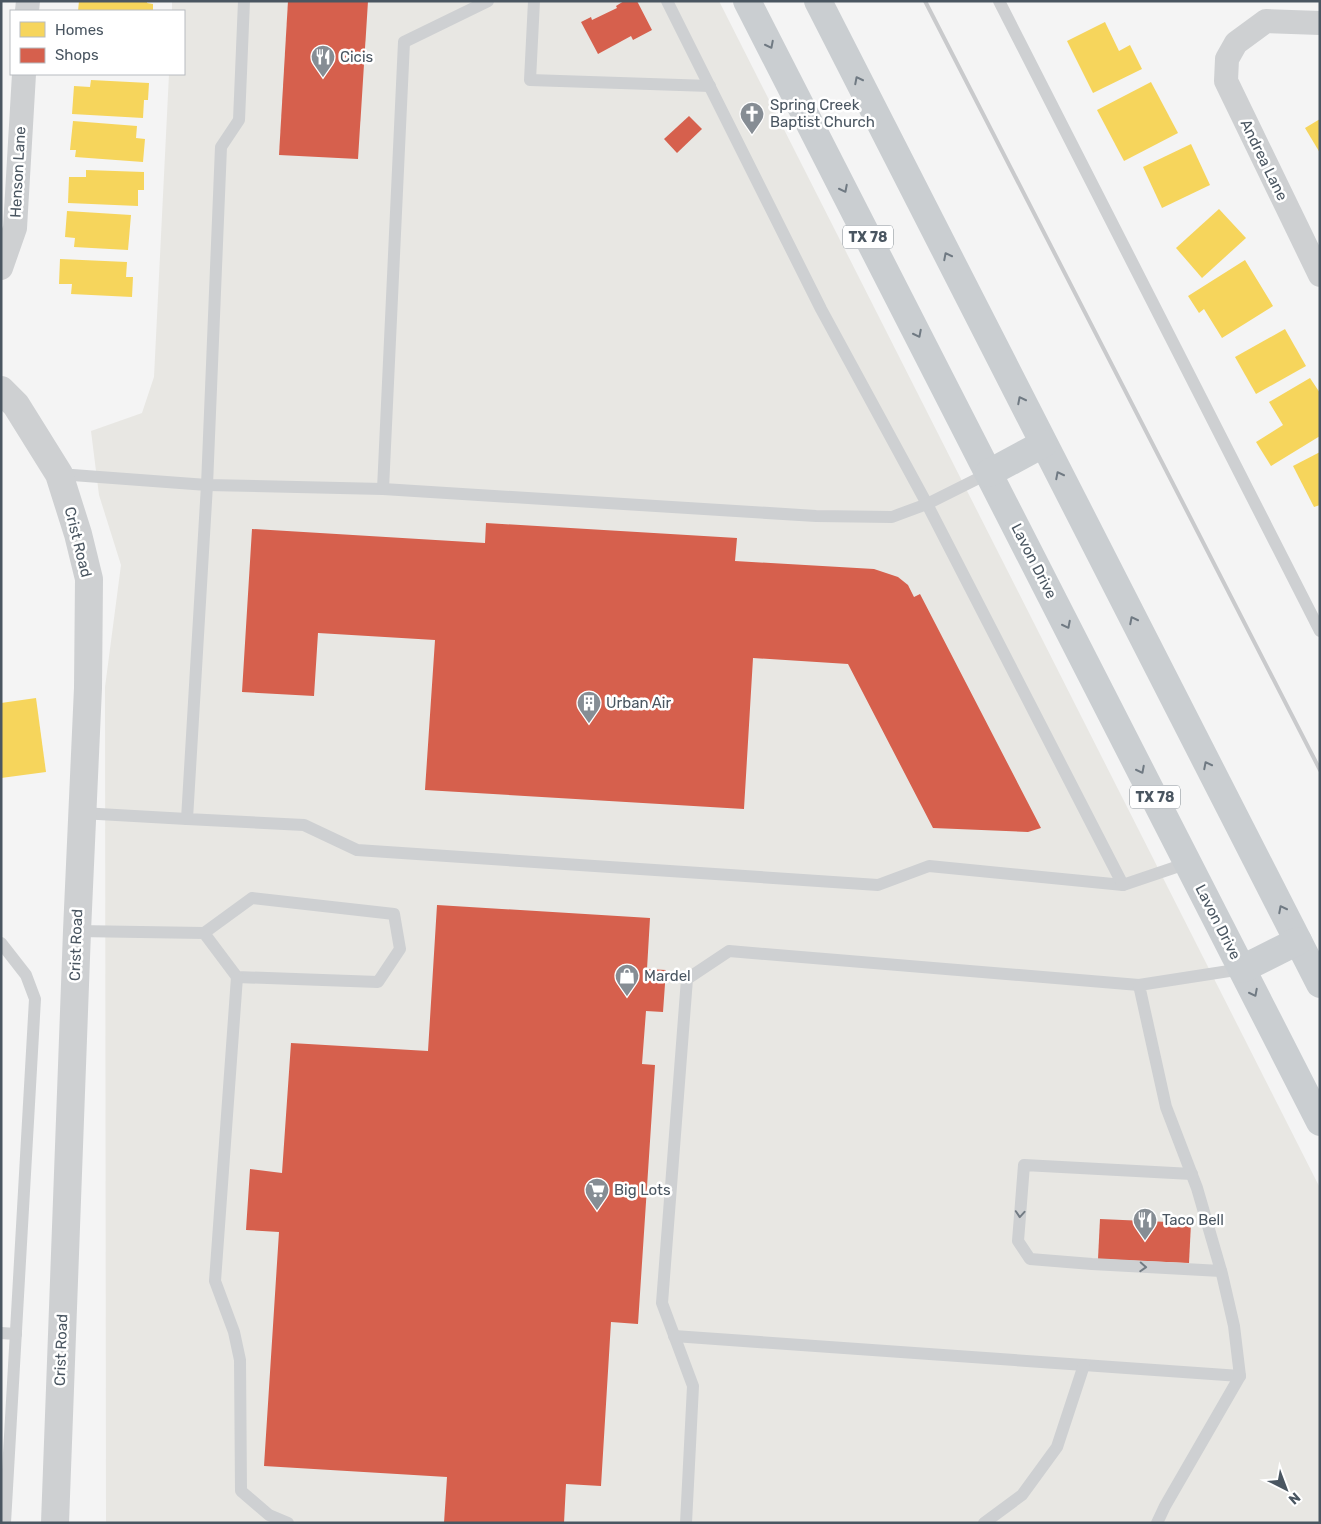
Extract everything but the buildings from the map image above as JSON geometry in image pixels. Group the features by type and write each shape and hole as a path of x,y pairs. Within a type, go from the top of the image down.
{"main road":[{"name":"Lavon Drive","path":"748,1 1320,1122"},
{"path":"818,1 1320,984"},
{"path":"989,473 1043,444"},
{"path":"1242,970 1298,941"}],"street":[{"name":"Andrea Lane","path":"1320,23 1266,21 1236,43 1227,59 1226,81 1320,275"},
{"name":"Henson Lane","path":"1,268 15,228 24,75"},
{"name":"Crist Road","path":"1,390 16,406 60,474 78,534 88,579 88,688 55,1523"}],"lane":[{"path":"188,819 207,485 221,147 239,120 244,1"},
{"path":"383,489 404,42 488,1"},
{"path":"534,1 530,80 710,86"},
{"path":"667,1 821,309 927,504 1123,885"},
{"path":"999,1 1320,631"},
{"path":"60,474 207,485 383,489 816,516 892,517 927,504 989,473"},
{"path":"82,813 304,825 357,850 878,884 929,866 1123,885 1188,863"},
{"path":"77,931 204,933 252,898 394,914 400,949 378,982 237,977"},
{"path":"204,933 237,977 215,1281 234,1332 240,1360 241,1491 269,1515 288,1523"},
{"path":"1,943 26,975 35,998 5,1523"},
{"path":"686,1523 693,1386 662,1303 687,979 729,951 1139,984 1242,970"},
{"path":"1139,984 1166,1107 1192,1174 1221,1271 1234,1326 1240,1376 1157,1523"},
{"path":"1192,1174 1024,1165 1018,1241 1030,1258 1092,1264 1221,1271"},
{"path":"1,1333 16,1334"},
{"path":"674,1336 1240,1376"},
{"path":"984,1523 1022,1495 1057,1446 1084,1365"}],"shaded area":[{"path":"172,1 719,1 1320,1188 1320,1523 106,1523 105,687 121,565 99,495 91,431 142,413 154,377 169,75 185,75 185,10 172,10"}],"railway":[{"path":"925,1 1320,770"}],"place":[{"name":"Cicis","path":"323,78"},
{"name":"Spring Creek Baptist Church","path":"752,135"},
{"name":"Urban Air","path":"589,724"},
{"name":"Mardel","path":"627,997"},
{"name":"Big Lots","path":"597,1211"},
{"name":"Taco Bell","path":"1145,1241"}]}
